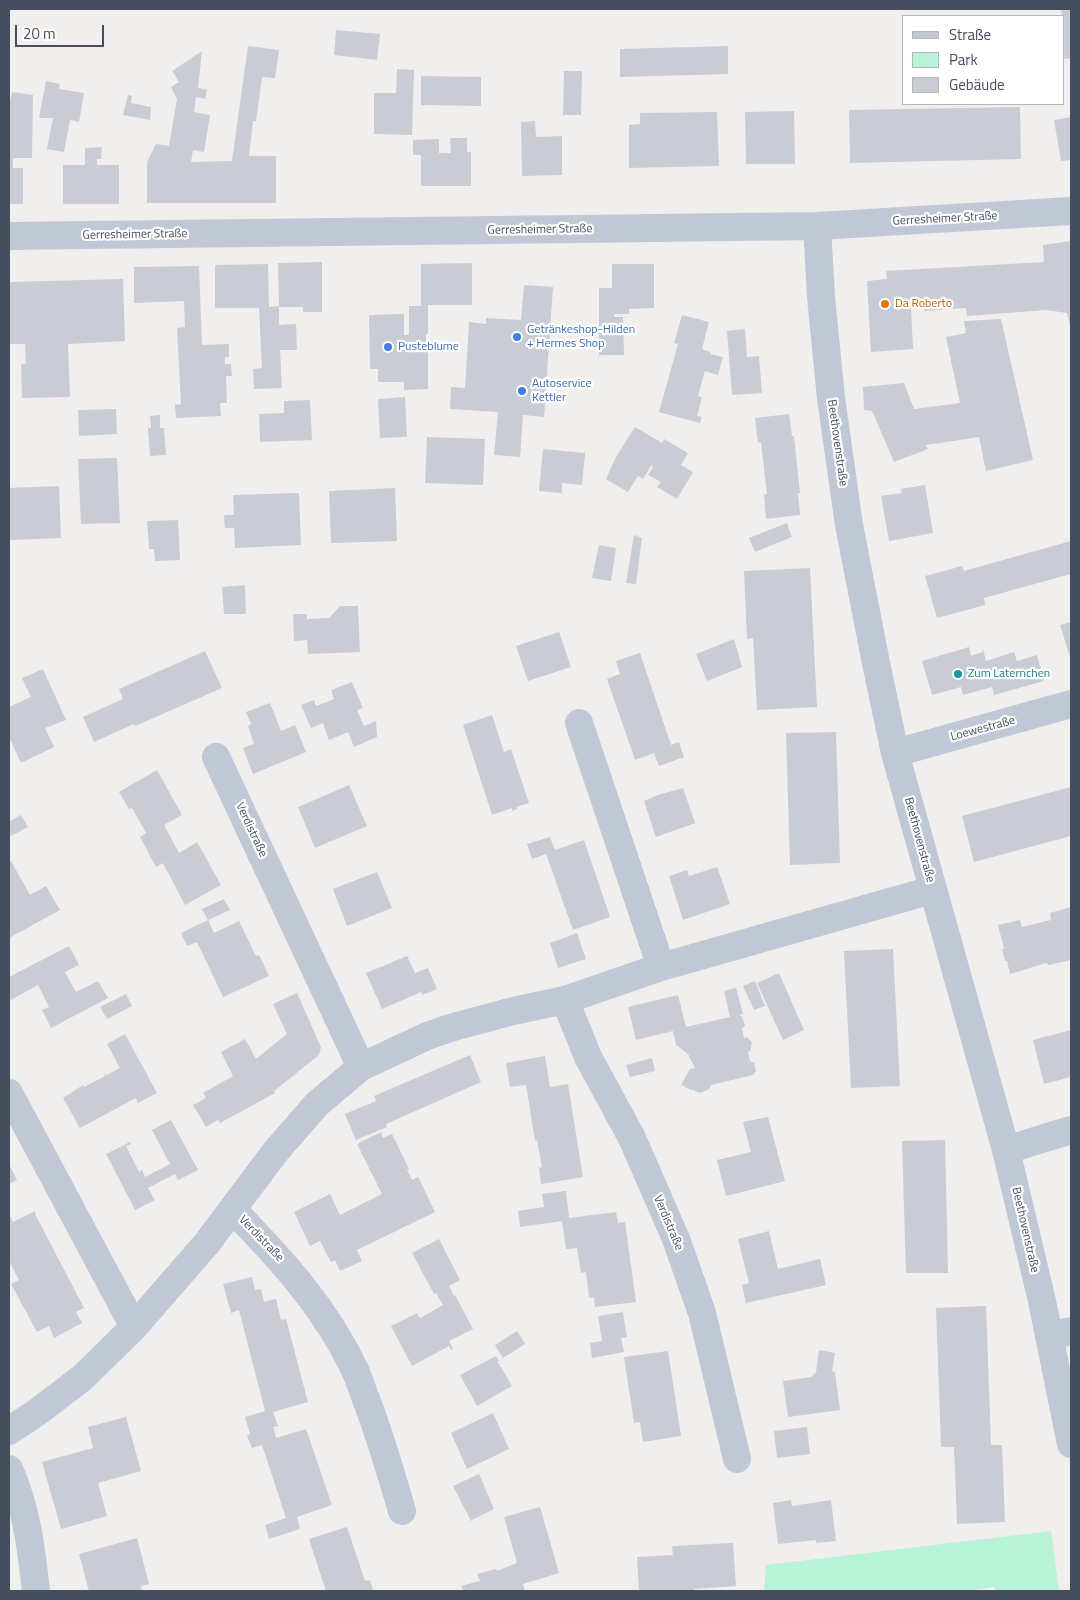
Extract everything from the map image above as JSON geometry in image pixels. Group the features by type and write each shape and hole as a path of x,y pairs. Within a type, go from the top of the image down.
{"street":[{"name":"Gerresheimer Straße","path":"9,236 817,226 1071,211"},
{"name":"Beethovenstraße","path":"817,226 821,297 831,398 849,525 895,753 932,890 1060,1334 1071,1444"},
{"name":"Loewestraße","path":"895,753 1071,704"},
{"path":"579,723 661,967"},
{"name":"Verdistraße","path":"216,757 361,1067"},
{"name":"Verdistraße","path":"9,1431 82,1378 134,1327 233,1210 276,1151 311,1111 361,1067 427,1036 450,1028 512,1010 565,1000 661,967 932,890"},
{"name":"Verdistraße","path":"565,1000 588,1057 632,1138 676,1239 702,1313 737,1459"},
{"path":"9,1093 134,1327"},
{"path":"1006,1150 1071,1130"},
{"name":"Verdistraße","path":"233,1210 304,1287 328,1322 355,1370 379,1433 402,1511"},
{"path":"9,1469 25,1516 31,1541 36,1591"}],"green space":[{"path":"1051,1531 1059,1591 998,1591 993,1587 967,1591 764,1591 766,1565"}],"building":[{"path":"1061,9 1071,9 1071,58 1065,59 1065,15 1062,15"},
{"path":"336,30 380,34 377,60 334,55"},
{"path":"248,46 279,50 275,78 262,77 256,121 253,121 249,156 276,156 276,203 147,203 147,162 156,144 169,146 177,99 171,87 179,82 172,71 202,51 198,88 207,90 205,99 196,97 194,112 210,115 204,152 193,150 191,162 232,161"},
{"path":"728,46 728,74 620,77 620,49"},
{"path":"397,69 414,70 412,135 374,134 374,93 396,93"},
{"path":"564,71 582,71 581,115 563,115"},
{"path":"421,76 481,77 481,106 421,105"},
{"path":"46,81 60,84 59,89 84,93 79,122 70,120 64,152 47,149 53,118 39,118"},
{"path":"12,92 33,95 32,158 13,158 13,168 23,168 23,204 9,204 9,106"},
{"path":"128,95 132,96 131,103 151,107 150,120 123,115"},
{"path":"1020,107 1021,159 850,163 849,110"},
{"path":"794,111 795,164 746,164 745,112"},
{"path":"717,112 719,166 629,168 629,125 640,124 640,113"},
{"path":"1071,117 1071,160 1061,161 1054,120"},
{"path":"535,121 536,137 562,136 562,175 522,176 521,122"},
{"path":"450,138 467,138 467,152 471,152 471,186 421,186 421,155 413,155 413,140 439,139 439,153 451,153"},
{"path":"102,147 101,159 97,159 97,165 119,165 119,204 63,204 63,165 85,165 85,148"},
{"path":"1071,241 1071,329 1067,313 1046,310 967,316 966,308 924,311 924,309 911,309 913,349 871,352 867,281 887,279 886,271 1044,262 1043,245"},
{"path":"322,262 322,312 303,312 303,307 279,307 278,263"},
{"path":"472,263 472,305 428,305 426,345 428,345 428,389 404,390 404,382 378,382 378,369 370,369 369,315 404,314 404,335 409,335 409,306 421,306 421,264"},
{"path":"268,264 269,307 279,306 279,325 296,324 297,350 280,350 282,388 254,389 253,369 262,368 259,308 215,308 215,265"},
{"path":"612,264 654,264 654,308 629,309 629,314 614,314 614,317 623,317 624,355 599,355 599,288 612,288"},
{"path":"199,266 202,345 229,344 229,357 225,357 225,364 231,364 232,376 226,376 227,403 220,403 221,416 176,418 175,405 181,404 177,328 185,327 184,301 134,303 134,267"},
{"path":"123,279 125,341 68,344 70,397 22,398 21,364 26,364 25,344 9,344 9,282"},
{"path":"524,285 553,287 544,417 523,415 520,457 494,455 498,412 450,409 451,387 465,388 469,322 486,324 486,318 521,320"},
{"path":"682,315 709,322 702,349 711,352 710,354 723,357 718,375 705,371 698,396 702,397 697,416 702,417 700,423 659,412 678,344 674,343"},
{"path":"1001,319 1033,460 986,471 979,437 926,445 928,449 894,462 872,411 864,410 863,387 904,383 914,409 960,403 946,337 966,333 964,321"},
{"path":"745,329 747,357 759,356 762,393 732,395 727,331"},
{"path":"405,397 407,437 380,438 378,399"},
{"path":"310,400 312,440 260,442 259,414 284,413 284,401"},
{"path":"116,409 117,434 79,436 78,410"},
{"path":"789,414 792,436 794,436 800,493 798,493 800,515 766,519 764,495 767,494 761,442 758,443 755,418"},
{"path":"160,415 160,428 164,428 166,455 150,456 148,428 151,428 150,416"},
{"path":"635,427 662,443 664,439 688,453 681,465 693,472 677,499 657,487 661,482 648,475 653,467 651,466 643,479 638,476 628,492 606,479 615,459"},
{"path":"427,437 485,439 483,485 425,483"},
{"path":"543,449 585,453 582,485 562,483 562,493 539,491"},
{"path":"117,458 120,523 81,524 78,459"},
{"path":"925,485 933,533 889,541 881,496 902,493 901,489"},
{"path":"59,486 61,538 9,540 9,488"},
{"path":"395,488 397,541 331,543 329,491"},
{"path":"299,493 301,545 235,548 234,528 225,528 224,515 234,515 233,495"},
{"path":"178,520 180,560 155,561 154,549 149,549 147,521"},
{"path":"787,523 792,537 755,552 749,538"},
{"path":"634,535 642,538 636,584 626,583"},
{"path":"1071,541 1071,574 984,598 985,605 937,618 925,576 962,566 964,571"},
{"path":"599,545 616,548 611,581 592,578"},
{"path":"810,568 817,707 757,710 753,638 747,639 744,571"},
{"path":"245,585 246,614 224,614 222,587"},
{"path":"340,606 358,606 360,652 308,654 307,640 294,641 293,614 307,614 307,619 329,618"},
{"path":"1071,622 1071,660 1060,625"},
{"path":"559,632 571,667 528,681 516,646"},
{"path":"734,639 742,667 707,681 696,654"},
{"path":"969,647 971,656 982,652 983,649 986,661 1014,652 1017,661 1037,655 1044,681 994,695 992,687 963,695 961,687 932,695 922,661"},
{"path":"205,651 222,688 94,742 83,717 123,699 119,689"},
{"path":"640,653 671,745 679,742 684,757 659,766 654,753 635,760 607,679 620,674 616,661"},
{"path":"43,669 66,720 45,728 54,747 21,763 9,737 9,707 31,697 22,678"},
{"path":"352,682 363,708 357,710 364,726 376,721 377,737 354,747 348,732 329,740 323,723 311,728 301,705 314,700 316,706 334,699 331,690"},
{"path":"270,703 281,731 295,725 306,752 253,774 243,748 254,744 248,726 251,724 246,712"},
{"path":"492,715 504,752 511,749 529,803 516,807 517,809 512,811 512,808 492,815 463,725"},
{"path":"836,732 840,863 790,865 786,733"},
{"path":"157,770 182,815 164,825 179,853 197,842 221,885 185,905 163,863 156,867 140,837 146,833 132,808 129,809 119,792"},
{"path":"349,785 367,826 315,848 298,807"},
{"path":"1071,787 1071,836 974,862 962,816"},
{"path":"683,788 695,823 656,837 644,801"},
{"path":"21,815 28,827 9,837 9,822"},
{"path":"550,837 555,850 584,840 610,917 573,930 546,854 532,859 527,844"},
{"path":"11,861 30,895 46,886 60,910 9,938 9,862"},
{"path":"717,867 730,904 683,920 669,876 687,870 689,876"},
{"path":"377,872 392,908 347,926 333,889"},
{"path":"224,899 230,910 208,920 202,909"},
{"path":"1071,907 1071,960 1049,965 1046,963 1010,974 1002,949 1004,949 998,925 1020,920 1022,927 1051,920 1050,913"},
{"path":"208,920 214,933 239,921 256,956 259,955 269,976 223,997 197,942 187,946 181,933"},
{"path":"577,933 586,959 558,968 550,943"},
{"path":"69,946 79,965 65,972 76,992 98,981 108,998 51,1028 42,1010 49,1007 38,985 11,1000 9,995 9,977"},
{"path":"893,949 900,1086 851,1088 844,951"},
{"path":"407,956 415,973 428,968 437,989 423,995 421,992 382,1009 366,973"},
{"path":"779,973 804,1030 783,1040 757,983"},
{"path":"755,981 765,1006 754,1010 743,986"},
{"path":"736,988 743,1014 739,1015 742,1017 745,1025 742,1029 744,1038 747,1037 752,1042 748,1052 750,1061 754,1063 756,1071 753,1075 711,1085 708,1090 699,1093 681,1085 690,1069 695,1068 688,1054 676,1045 673,1031 636,1040 628,1007 678,995 686,1027 730,1017 724,991"},
{"path":"297,993 321,1047 319,1055 274,1091 275,1093 220,1123 218,1120 206,1127 193,1105 206,1098 203,1093 233,1076 221,1052 245,1039 256,1059 287,1034 273,1004"},
{"path":"126,994 132,1006 107,1019 100,1007"},
{"path":"1071,1030 1071,1077 1044,1084 1033,1040"},
{"path":"125,1034 157,1093 138,1103 136,1098 80,1128 63,1098 83,1085 84,1087 105,1076 103,1072 106,1075 120,1068 107,1044"},
{"path":"470,1055 481,1082 386,1124 387,1127 356,1140 345,1114 376,1101 374,1096"},
{"path":"545,1056 550,1087 568,1084 583,1177 541,1184 539,1168 542,1167 537,1140 535,1141 526,1085 510,1087 506,1063"},
{"path":"652,1058 655,1071 630,1077 626,1065"},
{"path":"768,1117 785,1181 726,1196 717,1160 751,1152 743,1122"},
{"path":"171,1120 198,1170 178,1180 175,1174 148,1188 155,1200 135,1210 106,1154 130,1142 131,1144 126,1146 139,1172 142,1170 145,1177 170,1164 152,1130"},
{"path":"381,1132 383,1138 392,1134 409,1169 407,1170 412,1180 418,1177 435,1212 357,1250 362,1261 340,1271 335,1260 331,1262 320,1241 310,1246 294,1212 330,1194 340,1215 382,1194 357,1144"},
{"path":"945,1140 948,1273 906,1273 902,1141"},
{"path":"9,1164 17,1180 9,1184"},
{"path":"566,1191 569,1218 616,1212 618,1223 625,1222 636,1302 595,1307 594,1297 589,1298 586,1272 581,1273 577,1248 566,1249 562,1221 520,1227 518,1211 544,1207 542,1194"},
{"path":"35,1211 84,1308 76,1312 82,1323 54,1338 49,1326 37,1332 11,1284 19,1280 9,1261 9,1214 13,1222"},
{"path":"769,1231 778,1269 820,1259 826,1285 746,1303 742,1285 749,1283 738,1239"},
{"path":"439,1239 460,1280 449,1286 473,1329 449,1341 453,1349 451,1350 449,1346 412,1366 391,1326 417,1313 420,1318 443,1305 436,1293 434,1294 412,1253"},
{"path":"252,1277 255,1290 261,1289 264,1302 276,1299 281,1320 286,1319 308,1402 273,1412 278,1426 273,1427 276,1438 306,1429 332,1505 297,1517 300,1529 269,1539 265,1525 286,1518 262,1445 252,1448 247,1436 250,1434 245,1417 265,1411 239,1310 231,1313 223,1284"},
{"path":"986,1306 991,1445 1002,1445 1005,1522 957,1524 954,1447 941,1447 936,1308"},
{"path":"623,1312 627,1337 621,1338 624,1352 592,1358 590,1343 602,1341 598,1316"},
{"path":"517,1331 525,1344 503,1358 495,1345"},
{"path":"819,1350 835,1353 832,1371 835,1372 840,1410 788,1417 783,1381 811,1377 816,1372"},
{"path":"668,1351 681,1436 643,1442 640,1422 634,1423 624,1357"},
{"path":"496,1356 512,1386 477,1406 460,1375"},
{"path":"493,1413 509,1449 467,1469 451,1433"},
{"path":"126,1417 141,1471 98,1483 107,1516 61,1529 42,1462 93,1448 88,1427"},
{"path":"807,1427 810,1454 777,1458 774,1431"},
{"path":"479,1474 494,1509 470,1521 453,1486"},
{"path":"791,1500 792,1506 831,1500 836,1541 816,1543 816,1540 778,1544 773,1503"},
{"path":"540,1507 559,1573 523,1584 525,1591 463,1591 461,1586 480,1581 477,1574 496,1569 497,1571 517,1563 504,1517"},
{"path":"347,1527 365,1581 370,1580 373,1590 326,1591 309,1539"},
{"path":"137,1538 149,1584 141,1586 142,1591 89,1591 79,1554"},
{"path":"733,1543 736,1586 694,1589 694,1591 639,1591 637,1557 673,1555 672,1546"}],"place":[{"name":"Da Roberto","path":"885,304"},
{"name":"Getränkeshop-Hilden + Hermes Shop","path":"517,337"},
{"name":"Pusteblume","path":"388,347"},
{"name":"Autoservice Kettler","path":"522,391"},
{"name":"Zum Laternchen","path":"958,674"}]}
